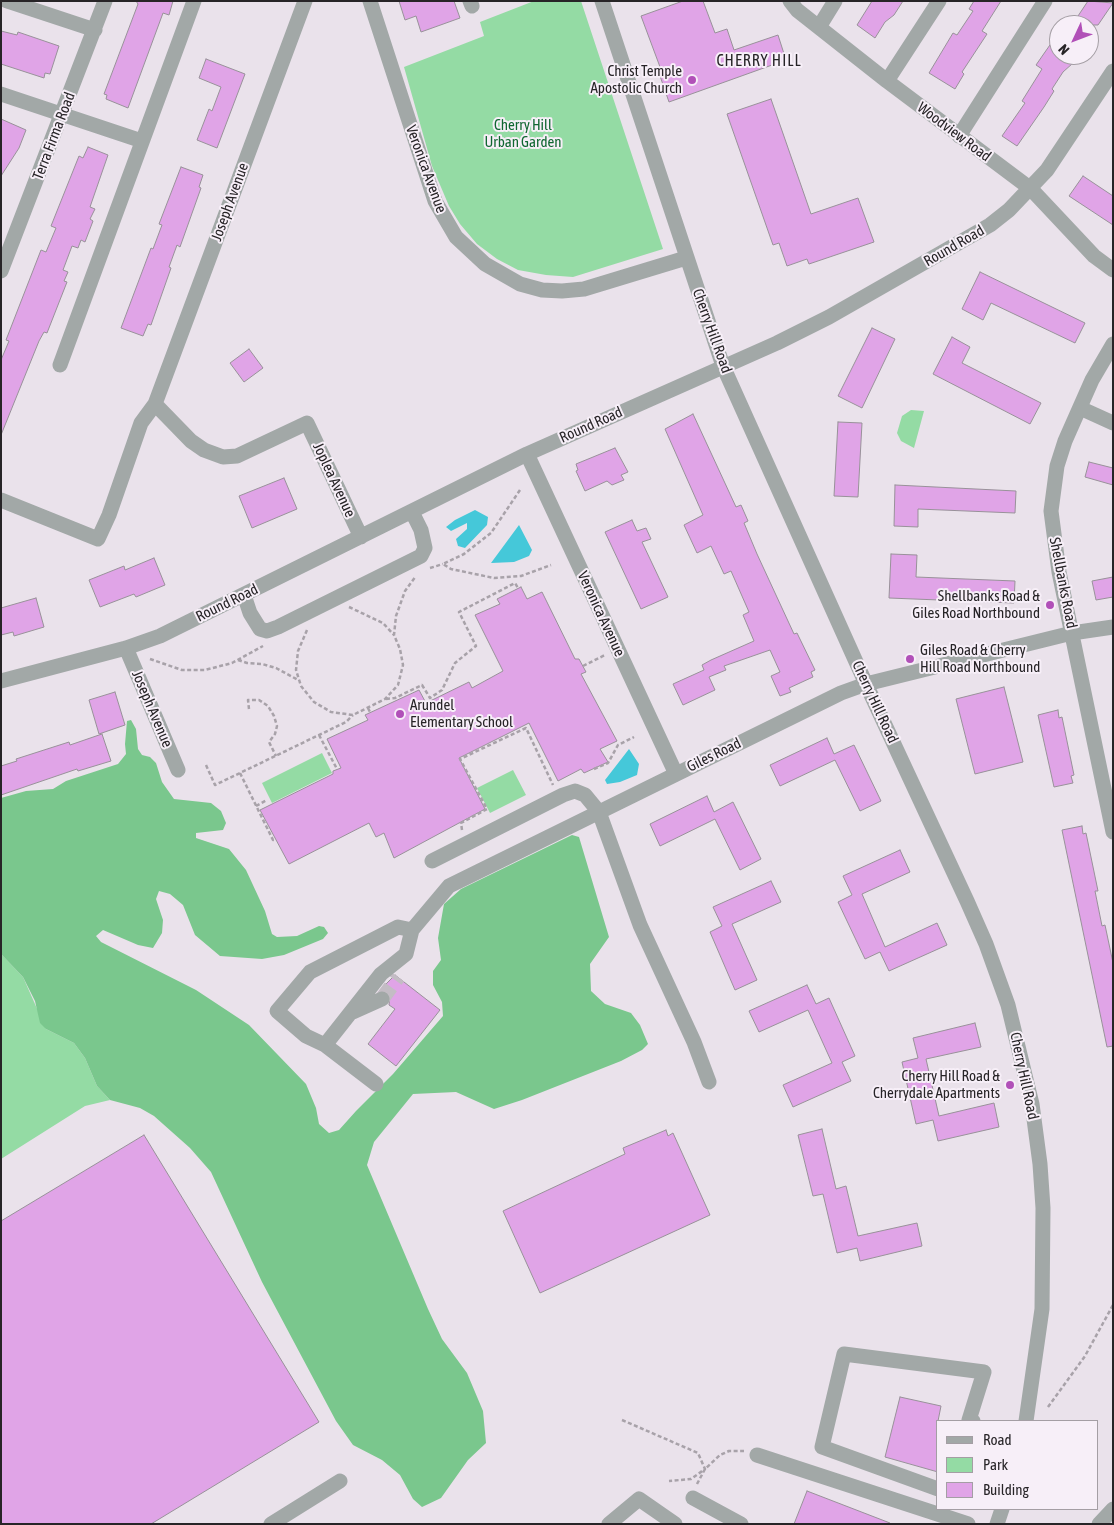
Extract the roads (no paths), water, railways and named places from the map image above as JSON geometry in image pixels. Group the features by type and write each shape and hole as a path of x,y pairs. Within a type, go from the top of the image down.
{"street":[{"path":"7,1 95,30"},
{"name":"Terra Firma Road","path":"1,270 106,1"},
{"path":"60,365 194,1"},
{"name":"Joseph Avenue","path":"1,500 98,539 109,515 140,423 155,404 305,1"},
{"name":"Veronica Avenue","path":"370,1 434,201 456,238 485,264 520,284 542,290 562,291 584,289 686,258"},
{"name":"Cherry Hill Road","path":"602,1 723,366 866,684 986,944 1008,1005 1026,1072 1040,1164 1044,1241 1040,1333 1026,1420"},
{"name":"Woodview Road","path":"790,1 819,27 887,81 1031,189 1094,256 1113,270"},
{"path":"819,27 835,1"},
{"path":"887,81 939,1"},
{"path":"959,136 1045,1"},
{"name":"Round Road","path":"1,681 126,648 160,636 527,454 812,326 990,225 1031,189 1047,170 1113,71"},
{"path":"1,94 142,141"},
{"name":"Shellbanks Road","path":"1113,344 1092,380 1057,466 1051,511 1053,543 1072,634 1108,779 1113,832"},
{"name":"Joplea Avenue","path":"155,404 191,441 204,450 223,457 237,456 307,422 361,537"},
{"path":"1080,408 1113,423"},
{"name":"Veronica Avenue","path":"527,454 676,774"},
{"path":"244,595 250,613 260,629 267,631 278,627 421,556 425,548 421,530 412,512"},
{"name":"Giles Road","path":"412,930 449,886 841,693 866,684 1072,634 1113,627"},
{"name":"Joseph Avenue","path":"126,648 178,770"},
{"path":"432,860 559,797 579,792 585,795 599,812 637,918 709,1082"},
{"path":"325,1045 381,974 396,971 406,954 412,930 398,927 310,972 277,1011 306,1036 325,1045 376,1084"},
{"path":"352,1013 382,999"},
{"path":"936,1487 822,1447 844,1354 984,1372 969,1420"},
{"path":"758,1455 968,1524"},
{"path":"271,1524 340,1481"},
{"path":"693,1498 742,1524"},
{"path":"609,1524 639,1499 675,1524"},
{"path":"1099,1524 1113,1509"}],"water":[{"path":"475,510 488,517 487,525 465,548 458,546 456,539 467,529 467,523 451,531 446,527"},
{"path":"519,525 532,550 529,556 514,562 491,563"},
{"path":"629,749 639,764 637,775 620,782 607,784 605,780"}],"tunnel":[{"path":"382,999 398,977"}],"place":[{"name":"Christ Temple Apostolic Church","path":"692,80"},
{"name":"Shellbanks Road & Giles Road Northbound","path":"1050,605"},
{"name":"Giles Road & Cherry Hill Road Northbound","path":"910,659"},
{"name":"Arundel Elementary School","path":"400,714"},
{"name":"Cherry Hill Road & Cherrydale Apartments","path":"1010,1085"}],"district":[{"name":"CHERRY HILL","path":"759,61"}],"park label":[{"name":"Cherry Hill Urban Garden","path":"523,134"}]}
